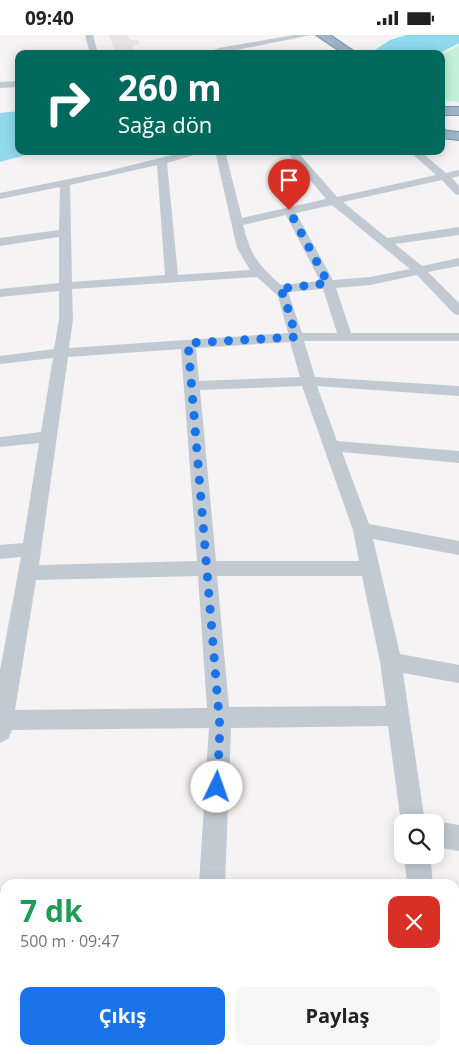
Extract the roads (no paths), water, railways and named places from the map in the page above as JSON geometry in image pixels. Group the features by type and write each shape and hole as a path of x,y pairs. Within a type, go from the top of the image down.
{"highway":[{"path":"308,35 335,48"},
{"path":"322,35 335,48"},
{"path":"445,134 459,136"}],"street":[{"path":"89,35 93,50"},
{"path":"246,35 258,43"},
{"path":"226,50 308,35"},
{"path":"0,85 15,84"},
{"path":"0,196 186,155"},
{"path":"221,155 243,248 254,267 284,295 309,381 362,530 391,662 412,814"},
{"path":"294,155 333,200 418,269 459,311"},
{"path":"419,155 444,176 459,192"},
{"path":"162,161 172,279"},
{"path":"236,223 459,173"},
{"path":"65,183 66,320 27,573 5,674 1,726 220,717 399,716"},
{"path":"289,210 328,283 345,337"},
{"path":"385,242 459,231"},
{"path":"0,242 66,233"},
{"path":"278,289 328,283 370,281 418,269 459,262"},
{"path":"0,293 66,286 260,273"},
{"path":"0,360 188,343 296,337 459,337"},
{"path":"188,343 220,717 212,879"},
{"path":"192,386 309,381 459,391"},
{"path":"0,443 48,437"},
{"path":"331,446 459,457"},
{"path":"362,530 459,548"},
{"path":"0,552 31,549"},
{"path":"27,573 207,568 371,569"},
{"path":"391,662 459,674"},
{"path":"444,835 459,838"},
{"path":"418,864 419,879"}],"water":[{"path":"406,35 459,35 459,43 445,51 375,50 390,40"},
{"path":"15,111 15,155 25,155 0,162 0,113"}]}
